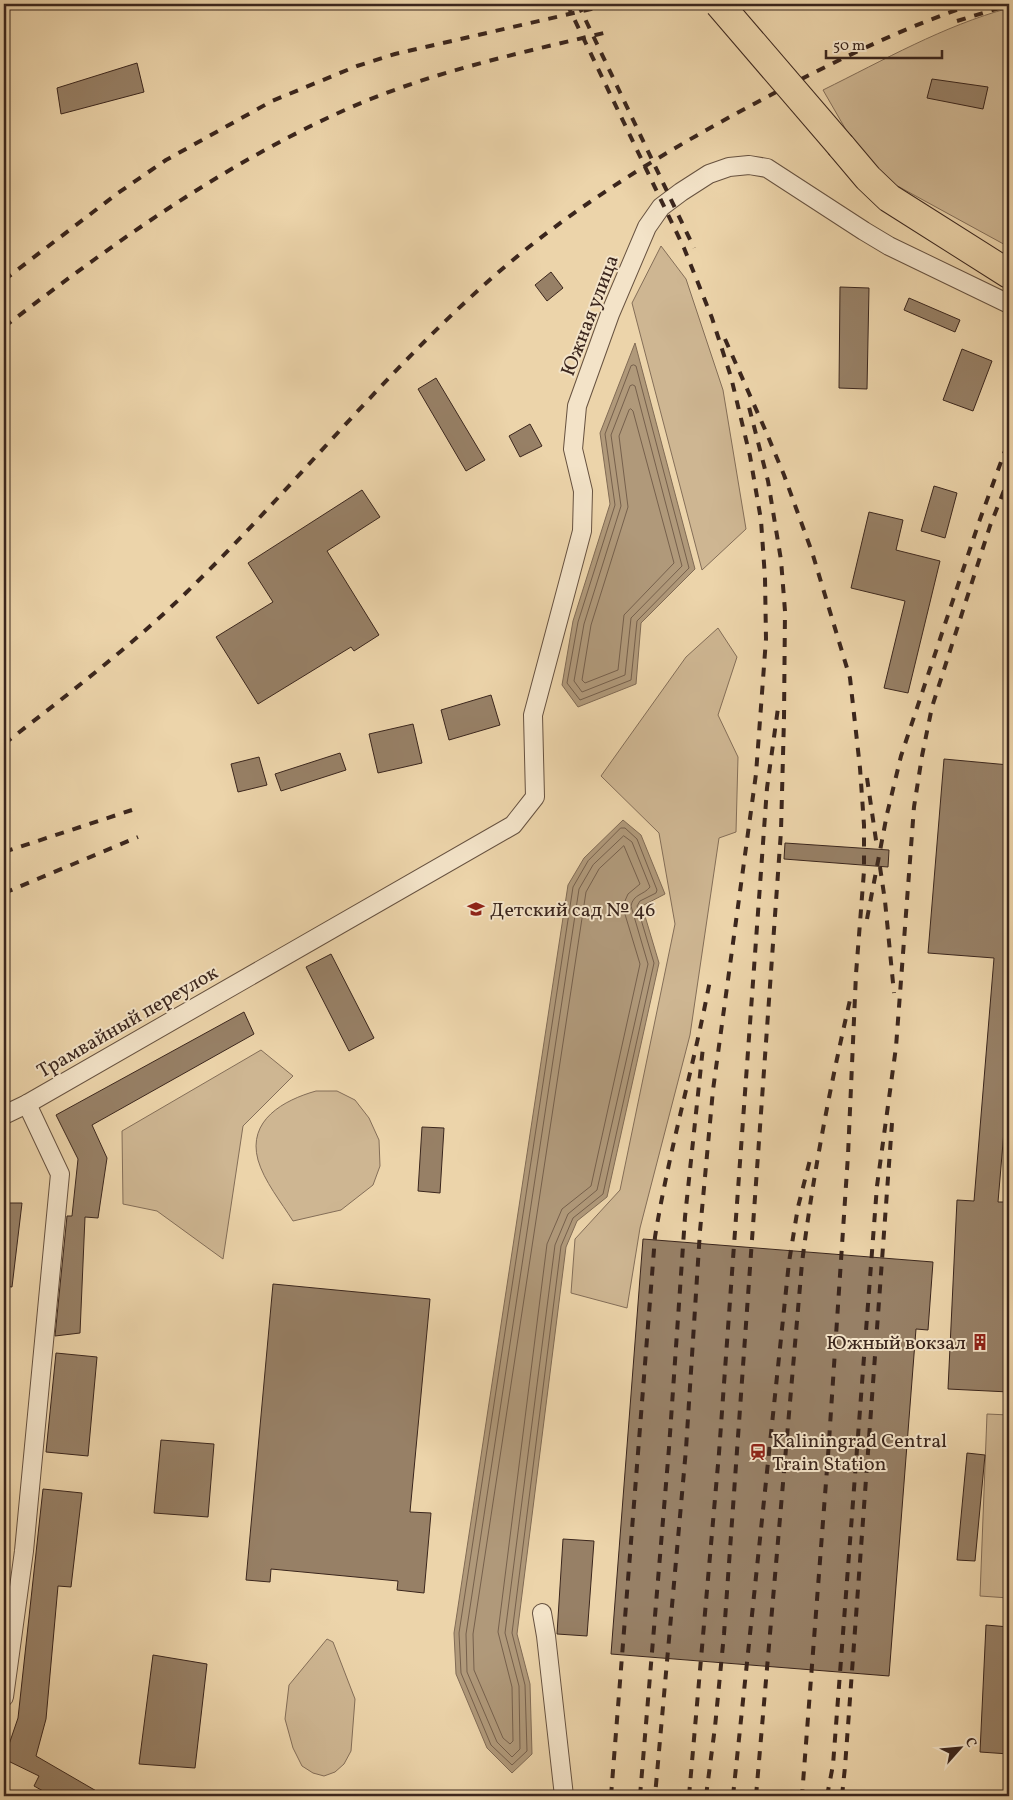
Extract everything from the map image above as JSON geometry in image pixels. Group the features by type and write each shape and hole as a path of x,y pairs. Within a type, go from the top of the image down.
{"main road":[{"path":"719,4 868,178 889,198 1009,274"}],"street":[{"name":"Южная улица","path":"513,824 535,797 533,715 582,531 582,491 573,449 577,406 610,314 647,227 661,207 709,174 729,167 748,165 767,168 864,232 1009,304"},
{"name":"Трамвайный переулок","path":"4,1697 24,1551 60,1174 27,1104 513,824"},
{"path":"4,1115 27,1104"},
{"path":"542,1613 564,1796"}],"shaded area":[{"path":"1009,8 1009,209 1005,219 1009,223 1009,247 892,183 853,142 823,90 937,34 985,15"},
{"path":"661,246 686,279 723,390 746,529 702,570 632,303"},
{"path":"718,628 737,657 718,715 738,757 736,832 719,838 690,1035 640,1228 627,1308 571,1293 575,1239 620,1190 675,924 659,833 601,776 686,657"},
{"path":"261,1050 293,1076 243,1126 223,1259 157,1211 123,1204 122,1131"},
{"path":"316,1091 337,1091 355,1100 369,1118 379,1140 380,1166 373,1185 341,1210 293,1221 261,1168 256,1146 258,1134 263,1123 281,1106"},
{"path":"987,1414 1009,1415 1009,1598 980,1596"},
{"path":"327,1639 333,1642 355,1699 351,1751 344,1764 335,1772 324,1776 313,1773 302,1766 293,1748 285,1719 289,1685"}],"water":[{"path":"635,343 695,569 641,623 636,684 578,707 562,685 573,621 610,504 600,433"},
{"path":"623,820 641,835 665,894 642,906 659,963 607,1197 577,1221 566,1247 517,1634 530,1684 532,1754 512,1773 487,1748 456,1674 454,1633 568,885 584,858"}],"building":[{"path":"137,63 144,92 61,114 57,88"},
{"path":"932,79 988,87 983,109 927,98"},
{"path":"551,272 563,288 547,301 535,285"},
{"path":"840,287 869,288 867,389 839,388"},
{"path":"909,298 960,320 955,332 904,310"},
{"path":"962,349 992,361 973,411 943,400"},
{"path":"436,378 485,460 466,471 418,389"},
{"path":"530,424 542,446 520,457 509,436"},
{"path":"934,486 957,493 945,538 921,531"},
{"path":"362,490 380,517 327,551 379,635 354,651 351,647 258,704 216,637 273,602 248,563"},
{"path":"869,512 903,520 896,550 940,561 908,693 884,688 905,601 851,588"},
{"path":"491,695 500,725 449,740 441,710"},
{"path":"413,724 422,763 378,773 369,734"},
{"path":"340,753 346,770 281,791 275,774"},
{"path":"259,757 267,785 238,792 231,764"},
{"path":"944,759 1009,765 1009,1072 998,1202 1009,1202 1009,1392 948,1389 957,1200 974,1201 994,958 928,953"},
{"path":"785,843 889,850 888,867 784,859"},
{"path":"331,954 374,1038 349,1051 306,967"},
{"path":"244,1012 254,1034 92,1125 107,1158 98,1218 85,1217 80,1333 55,1336 67,1216 72,1216 78,1159 56,1115"},
{"path":"422,1127 444,1128 440,1193 418,1191"},
{"path":"4,1203 22,1203 12,1287 4,1286"},
{"path":"643,1239 933,1262 928,1330 916,1329 889,1676 611,1654"},
{"path":"273,1284 430,1299 410,1512 431,1513 424,1593 397,1590 398,1581 271,1569 270,1582 246,1580"},
{"path":"56,1353 97,1357 88,1456 46,1452"},
{"path":"161,1440 214,1444 208,1517 154,1513"},
{"path":"967,1453 985,1455 975,1561 957,1560"},
{"path":"43,1489 82,1493 71,1587 58,1586 46,1719 36,1756 105,1796 52,1796 34,1786 39,1776 4,1759 18,1718"},
{"path":"563,1539 594,1541 587,1636 557,1634"},
{"path":"986,1625 1009,1627 1009,1754 980,1752"},
{"path":"153,1655 207,1664 195,1768 139,1764"}],"railway":[{"path":"567,4 684,248 712,318 731,377 750,456 761,520 765,578 766,639 756,774 713,1090 700,1231 686,1449 655,1796"},
{"path":"578,4 694,248"},
{"path":"4,280 118,193 166,160 272,101 357,66 395,54 613,4"},
{"path":"4,744 104,666 175,603 236,542 422,344 461,306 533,243 601,194 708,129 852,54 924,22 974,4"},
{"path":"957,21 1009,5"},
{"path":"4,327 127,236 169,208 256,155 301,131 347,109 410,84 476,64 608,32"},
{"path":"725,339 784,475 812,552 850,678 864,825 864,871 856,974 848,1155 828,1456 802,1796"},
{"path":"706,1796 724,1634 781,831 785,611 781,560 768,481 749,407"},
{"path":"867,919 887,814 901,756 979,522 1009,440"},
{"path":"827,1796 833,1765 877,1186 896,1047 914,807 932,707 990,526 1009,478"},
{"path":"689,1796 719,1453 767,788 778,708"},
{"path":"867,778 877,847"},
{"path":"4,852 132,810"},
{"path":"4,893 138,837"},
{"path":"880,867 894,993"},
{"path":"611,1796 655,1237 667,1172 710,980"},
{"path":"756,1796 802,1263 823,1131 850,1000"},
{"path":"640,1796 669,1448 685,1217 703,1047"},
{"path":"842,1796 892,1123"},
{"path":"733,1796 789,1262 798,1207 811,1156"}],"place":[{"name":"Детский сад № 46","path":"476,909"},
{"name":"Южный вокзал","path":"980,1342"},
{"name":"Kaliningrad Central Train Station","path":"758,1452"}]}
